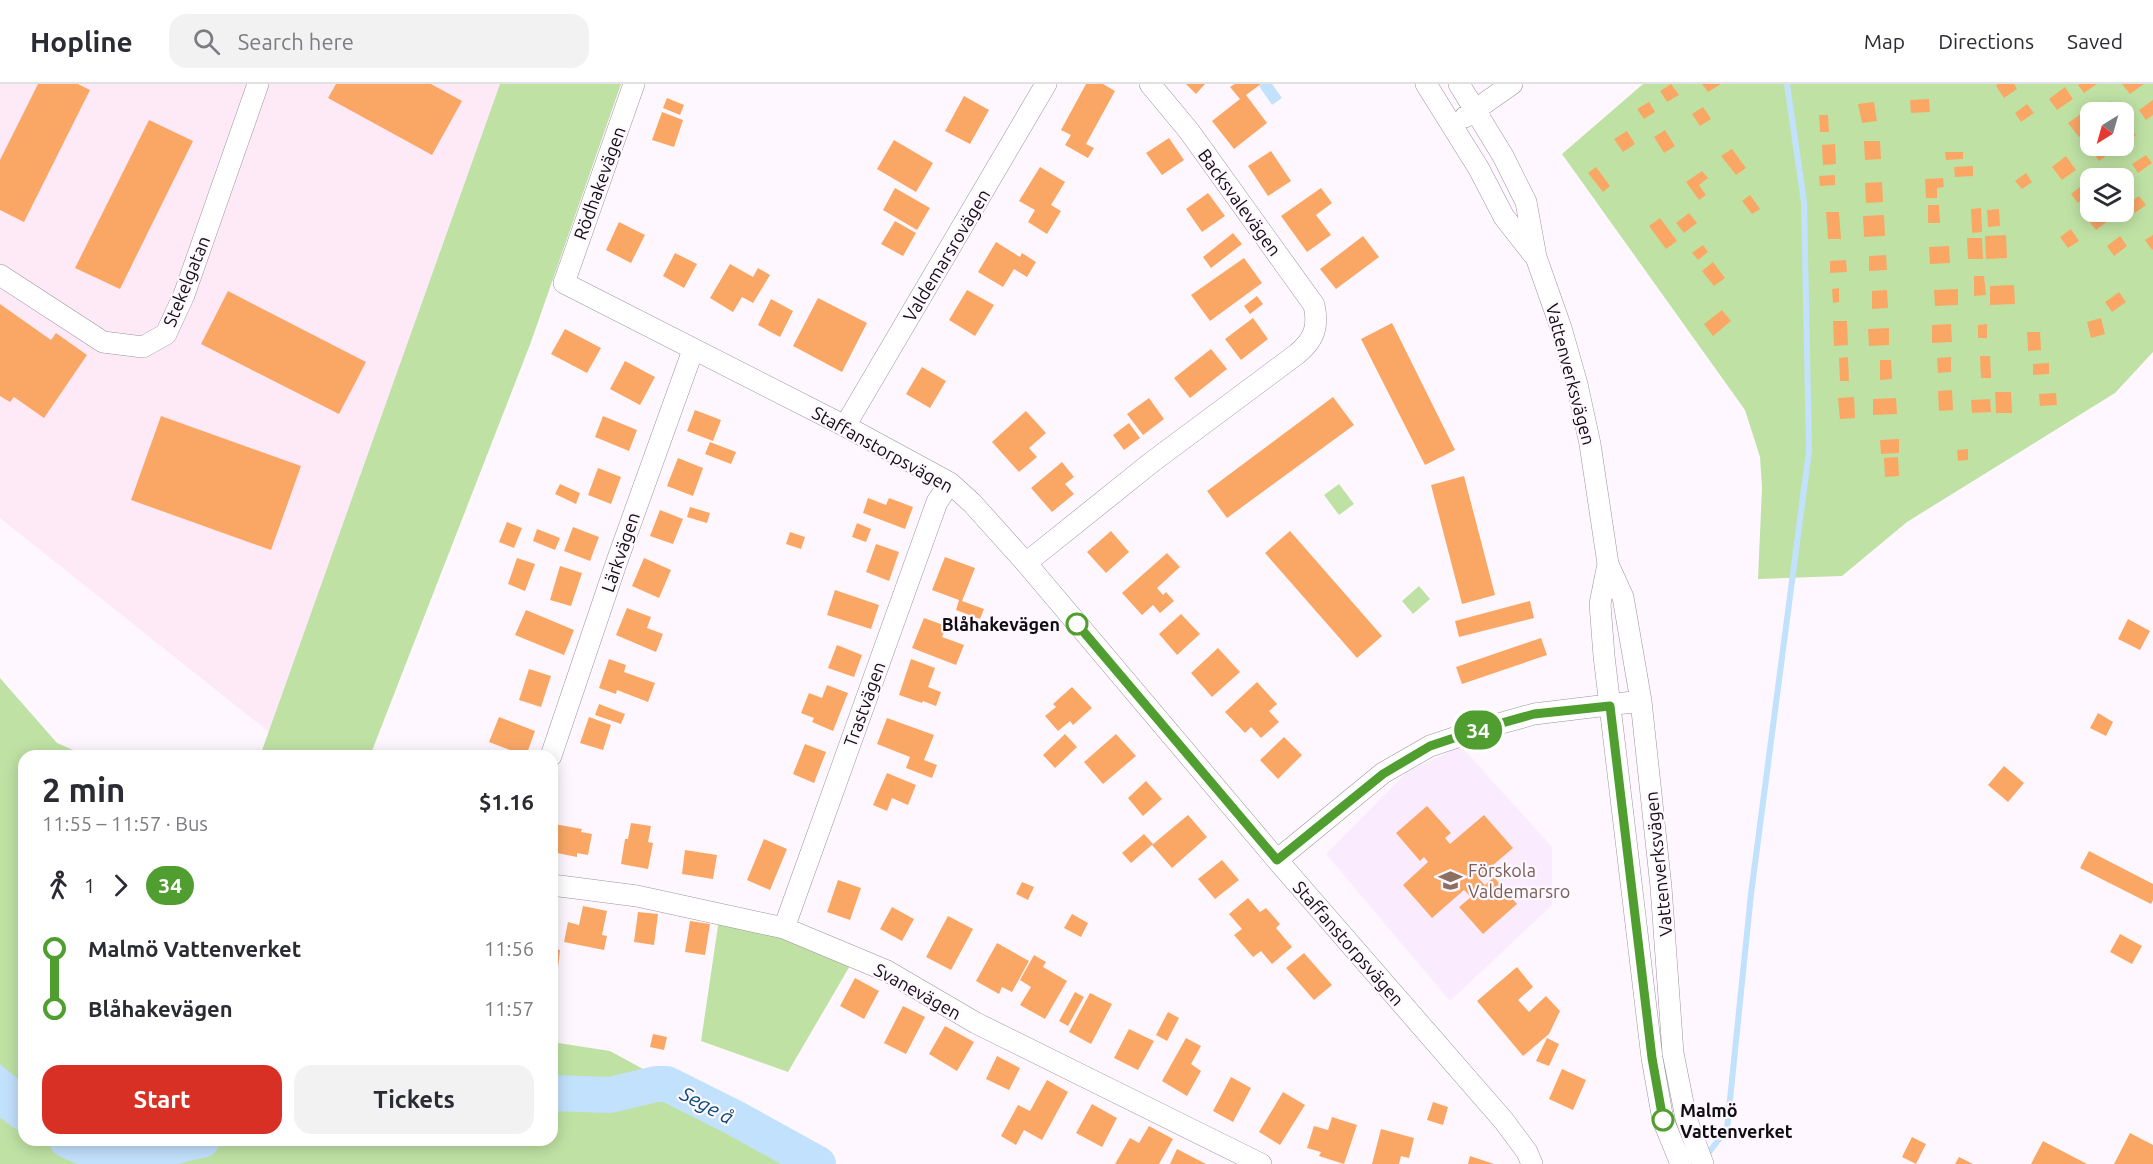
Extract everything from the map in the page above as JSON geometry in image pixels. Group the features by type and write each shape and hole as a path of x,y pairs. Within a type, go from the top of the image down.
{"street":[{"name":"Stekelgatan","path":"0,275 103,342 143,347 166,334 184,295 258,84"},
{"name":"Rödhakevägen","path":"564,283 634,84"},
{"name":"Valdemarsrovägen","path":"845,426 1046,84"},
{"name":"Backsvalevägen","path":"1026,564 1152,462 1298,354 1312,341 1317,326 1314,305 1189,132 1150,84"},
{"name":"Vattenverksvägen","path":"1426,84 1479,169 1504,217 1536,257"},
{"name":"Vattenverksvägen","path":"1459,84 1503,156 1526,202 1536,257 1561,328 1577,384 1590,444 1608,564 1623,597 1641,701 1661,887 1673,1053 1678,1088 1694,1144 1703,1164"},
{"path":"1451,125 1512,84"},
{"name":"Staffanstorpsvägen","path":"564,283 845,426 950,483 972,503 1504,1121 1527,1152 1532,1164"},
{"name":"Lärkvägen","path":"553,750 617,561 693,350"},
{"name":"Trastvägen","path":"784,928 937,502 950,483"},
{"name":"Vattenverksvägen","path":"1608,564 1600,604 1652,1058 1663,1120 1680,1162"},
{"path":"1277,860 1383,774 1430,746 1534,714 1641,701"},
{"name":"Svanevägen","path":"558,886 637,896 784,928 887,971 975,1023 1261,1164"}],"shaded area":[{"path":"0,84 500,84 269,732 0,518"},
{"name":"Förskola Valdemarsro","path":"1461,746 1552,847 1552,905 1450,1001 1326,854 1407,772"}],"green space":[{"path":"500,84 621,84 531,342 372,750 262,750"},
{"path":"1643,84 2153,84 2153,352 2115,393 1907,522 1842,576 1758,579 1762,488 1760,457 1745,410 1562,154"},
{"path":"1339,484 1354,504 1339,515 1324,495"},
{"path":"1419,586 1430,599 1413,614 1402,601"},
{"path":"0,678 57,743 73,750 18,750 18,1146 558,1146 558,1043 610,1051 818,1164 0,1164"},
{"path":"719,919 785,938 851,964 788,1072 701,1041"}],"water":[{"path":"1272,84 1282,98 1272,105 1259,86"},
{"path":"0,1064 18,1079 18,1096 0,1082"}],"building":[{"path":"38,84 78,84 90,90 24,222 0,210 0,160"},
{"path":"336,84 431,84 462,101 432,155 328,98"},
{"path":"1086,84 1103,84 1115,91 1086,144 1094,148 1088,158 1065,145 1071,135 1061,130"},
{"path":"1186,84 1205,84 1196,94"},
{"path":"1235,84 1261,84 1246,95 1267,123 1234,149 1212,121 1240,99 1230,87"},
{"path":"1671,84 1679,95 1667,102 1660,91"},
{"path":"1702,84 1721,84 1708,92"},
{"path":"2014,84 2017,89 2004,98 1996,86"},
{"path":"2097,84 2084,93 2078,85"},
{"path":"2122,84 2144,84 2130,94"},
{"path":"2065,87 2073,99 2057,110 2049,99"},
{"path":"964,96 989,110 970,144 945,131"},
{"path":"667,98 684,105 680,115 663,108"},
{"path":"1929,99 1930,112 1911,113 1910,100"},
{"path":"2153,100 2153,115 2146,120 2139,110"},
{"path":"1649,102 1655,112 1644,119 1637,109"},
{"path":"1874,102 1877,121 1862,123 1858,104"},
{"path":"2027,104 2034,113 2021,122 2015,113"},
{"path":"1703,107 1711,119 1700,126 1692,114"},
{"path":"662,112 683,120 674,147 652,140"},
{"path":"1819,115 1828,115 1829,132 1820,132"},
{"path":"2080,115 2080,136 2079,137 2068,123"},
{"path":"149,120 193,141 120,289 75,268"},
{"path":"1665,130 1675,146 1664,153 1654,137"},
{"path":"1627,131 1635,144 1623,152 1614,139"},
{"path":"1169,138 1184,160 1162,175 1146,153"},
{"path":"894,140 933,163 916,192 877,169"},
{"path":"1864,141 1880,141 1881,159 1865,160"},
{"path":"1835,144 1836,164 1823,165 1822,145"},
{"path":"1732,149 1746,168 1736,175 1721,156"},
{"path":"1271,151 1291,181 1268,196 1248,166"},
{"path":"1945,152 1963,152 1963,159 1946,160"},
{"path":"2146,155 2152,163 2138,173 2132,164"},
{"path":"2066,156 2076,170 2062,180 2052,167"},
{"path":"2096,156 2106,156 2099,161"},
{"path":"1973,166 1973,176 1955,177 1954,167"},
{"path":"1040,167 1065,182 1051,205 1061,211 1047,234 1028,222 1035,210 1019,201"},
{"path":"1596,167 1610,186 1603,192 1588,173"},
{"path":"1702,171 1708,178 1699,185 1706,195 1699,200 1686,182"},
{"path":"2026,173 2032,182 2022,189 2015,181"},
{"path":"1835,175 1835,185 1820,186 1819,176"},
{"path":"1943,178 1944,187 1937,188 1937,198 1926,198 1925,179"},
{"path":"1882,182 1883,202 1866,203 1865,183"},
{"path":"2080,187 2080,201 2078,203 2071,194"},
{"path":"895,188 930,208 917,230 883,210"},
{"path":"1321,188 1332,203 1316,215 1331,235 1307,252 1281,216"},
{"path":"1208,193 1225,216 1202,232 1186,209"},
{"path":"1750,195 1760,209 1752,214 1742,201"},
{"path":"2139,196 2146,205 2134,213 2134,200"},
{"path":"1928,205 1939,205 1940,223 1928,223"},
{"path":"1981,208 1982,232 1972,233 1971,209"},
{"path":"1999,209 2000,226 1988,227 1987,210"},
{"path":"1826,212 1839,212 1841,239 1828,239"},
{"path":"1689,213 1697,223 1684,233 1676,223"},
{"path":"1884,215 1885,236 1864,237 1863,216"},
{"path":"1660,218 1677,241 1666,249 1649,226"},
{"path":"895,221 916,233 903,256 881,244"},
{"path":"619,222 645,235 631,263 606,250"},
{"path":"2090,222 2107,222 2096,230"},
{"path":"2071,229 2079,241 2068,248 2060,237"},
{"path":"1233,233 1242,244 1211,268 1203,257"},
{"path":"2006,235 2007,258 1986,259 1985,236"},
{"path":"2153,235 2153,249 2152,250 2145,240"},
{"path":"1363,236 1379,257 1336,289 1320,269"},
{"path":"2120,236 2127,246 2114,256 2107,246"},
{"path":"1967,238 1982,238 1983,259 1968,259"},
{"path":"996,242 1020,257 1022,253 1036,262 1027,277 1014,269 1003,287 978,272"},
{"path":"1703,245 1708,252 1698,260 1692,253"},
{"path":"1949,246 1950,263 1930,264 1929,247"},
{"path":"675,253 697,264 684,288 663,276"},
{"path":"1886,255 1887,270 1869,271 1869,256"},
{"path":"1244,258 1262,283 1210,321 1191,295"},
{"path":"1846,260 1847,272 1830,273 1830,261"},
{"path":"1713,262 1725,278 1714,286 1702,271"},
{"path":"730,264 753,277 758,268 770,275 753,303 742,297 733,312 710,298"},
{"path":"1974,276 1984,276 1986,295 1974,296"},
{"path":"2014,285 2015,304 1990,305 1990,286"},
{"path":"1839,288 1839,302 1833,303 1832,289"},
{"path":"1958,289 1958,305 1935,306 1934,290"},
{"path":"967,290 994,305 975,336 949,320"},
{"path":"1887,290 1888,308 1872,309 1872,291"},
{"path":"228,291 366,362 339,414 201,344"},
{"path":"2119,292 2126,302 2112,312 2105,302"},
{"path":"1257,296 1263,304 1250,314 1244,306"},
{"path":"818,298 867,323 842,372 793,346"},
{"path":"771,299 793,311 780,337 758,325"},
{"path":"0,304 51,340 56,333 87,355 44,418 14,397 10,402 0,396"},
{"path":"1722,310 1731,321 1713,336 1704,324"},
{"path":"1253,318 1268,339 1241,360 1225,339"},
{"path":"2101,318 2105,334 2091,338 2087,322"},
{"path":"1833,321 1847,321 1848,345 1834,346"},
{"path":"1392,323 1455,450 1425,465 1361,339"},
{"path":"1951,324 1952,342 1932,343 1932,325"},
{"path":"1987,324 1987,338 1978,338 1978,325"},
{"path":"1889,328 1889,345 1869,346 1868,329"},
{"path":"565,329 601,348 587,373 551,354"},
{"path":"2027,332 2040,332 2041,350 2028,351"},
{"path":"1211,349 1227,369 1190,398 1174,378"},
{"path":"1980,356 1990,356 1991,378 1981,378"},
{"path":"1848,357 1849,381 1840,381 1839,358"},
{"path":"1951,357 1951,372 1938,373 1937,358"},
{"path":"1880,360 1891,360 1892,379 1880,380"},
{"path":"625,361 655,377 640,405 610,389"},
{"path":"2049,363 2049,374 2033,375 2033,364"},
{"path":"922,367 946,381 930,408 906,394"},
{"path":"1952,390 1953,410 1939,411 1938,391"},
{"path":"1995,392 2011,392 2012,413 1996,413"},
{"path":"2056,393 2057,405 2040,406 2039,394"},
{"path":"1333,397 1354,425 1227,518 1207,491"},
{"path":"1854,397 1855,418 1840,419 1838,398"},
{"path":"1149,398 1164,419 1143,435 1127,414"},
{"path":"1896,398 1897,414 1873,415 1873,399"},
{"path":"1990,399 1991,412 1972,413 1971,400"},
{"path":"695,410 721,420 713,441 687,431"},
{"path":"1026,411 1046,433 1029,448 1037,457 1019,472 992,442"},
{"path":"161,416 301,466 271,550 131,500"},
{"path":"603,416 637,430 629,451 595,437"},
{"path":"1129,423 1140,438 1124,450 1113,435"},
{"path":"1899,439 1899,453 1881,454 1880,440"},
{"path":"710,442 736,452 731,464 705,454"},
{"path":"1968,449 1968,460 1958,461 1957,450"},
{"path":"1898,457 1899,476 1885,477 1884,458"},
{"path":"678,458 703,468 693,496 667,486"},
{"path":"1062,462 1074,477 1065,484 1074,494 1052,512 1031,488"},
{"path":"598,468 621,477 611,504 588,495"},
{"path":"1464,476 1495,595 1462,604 1431,485"},
{"path":"560,484 580,493 576,504 555,494"},
{"path":"868,498 886,505 889,498 913,507 905,529 863,513"},
{"path":"690,507 710,513 707,523 687,517"},
{"path":"660,510 683,519 673,544 650,536"},
{"path":"507,522 522,528 514,548 499,542"},
{"path":"857,523 871,529 866,542 852,537"},
{"path":"573,527 599,537 590,561 564,551"},
{"path":"537,529 560,538 555,550 533,541"},
{"path":"1111,531 1129,552 1106,573 1087,552"},
{"path":"1290,531 1382,636 1357,658 1265,553"},
{"path":"790,532 805,537 801,549 786,544"},
{"path":"876,544 899,552 889,581 866,572"},
{"path":"1167,553 1180,567 1157,588 1163,595 1166,592 1174,601 1160,613 1153,605 1142,615 1122,593"},
{"path":"945,557 975,568 962,601 984,609 980,619 956,610 959,600 932,590"},
{"path":"517,558 535,564 525,591 508,584"},
{"path":"644,558 671,570 659,598 632,586"},
{"path":"560,566 582,573 571,606 550,600"},
{"path":"835,590 879,605 871,629 827,615"},
{"path":"1530,601 1534,618 1459,637 1455,621"},
{"path":"627,608 651,617 647,628 663,634 656,652 616,635"},
{"path":"526,610 574,630 564,655 515,635"},
{"path":"1181,614 1200,634 1177,655 1159,634"},
{"path":"924,618 946,626 942,637 964,645 956,665 912,648"},
{"path":"2128,619 2150,631 2140,650 2118,639"},
{"path":"1541,638 1547,655 1462,684 1456,667"},
{"path":"837,645 862,655 854,677 828,668"},
{"path":"1218,648 1240,672 1212,697 1191,673"},
{"path":"609,659 626,665 624,672 655,683 648,702 617,690 616,694 599,688"},
{"path":"911,659 935,668 928,687 941,692 936,706 899,695"},
{"path":"529,669 551,676 541,707 519,700"},
{"path":"1257,682 1277,704 1269,711 1279,722 1261,738 1251,727 1245,733 1225,712"},
{"path":"827,685 848,693 833,731 812,722 814,718 801,713 809,693 822,698"},
{"path":"1072,687 1092,708 1073,725 1070,721 1058,731 1045,716 1056,707 1053,704"},
{"path":"599,704 625,714 621,724 595,715"},
{"path":"2098,713 2113,722 2106,736 2090,728"},
{"path":"499,717 535,731 528,750 510,750 489,742"},
{"path":"589,717 611,725 603,750 580,743"},
{"path":"887,718 934,735 924,760 937,765 932,778 906,768 910,757 877,744"},
{"path":"1065,734 1077,747 1055,768 1043,755"},
{"path":"1116,734 1136,756 1103,784 1084,762"},
{"path":"1284,737 1302,755 1278,779 1260,760"},
{"path":"805,744 826,752 814,783 793,774"},
{"path":"2004,766 2024,783 2008,802 1988,785"},
{"path":"887,773 916,785 908,805 892,798 887,811 873,805"},
{"path":"1146,781 1162,799 1143,816 1128,798"},
{"path":"1427,806 1451,833 1445,838 1450,844 1484,815 1513,848 1478,878 1485,885 1494,877 1517,904 1483,934 1459,907 1471,897 1464,890 1432,918 1403,885 1428,862 1424,857 1420,861 1396,833"},
{"path":"1188,815 1207,837 1172,868 1152,845"},
{"path":"631,823 651,826 648,842 653,843 648,869 621,864 625,839 628,839"},
{"path":"558,825 582,829 581,832 592,834 588,855 577,853 577,857 558,853"},
{"path":"1144,834 1153,844 1131,863 1122,853"},
{"path":"764,839 787,849 770,890 747,880"},
{"path":"685,850 717,855 713,879 682,874"},
{"path":"2089,851 2153,884 2151,904 2080,868"},
{"path":"1222,860 1239,880 1215,899 1198,879"},
{"path":"838,880 861,888 850,920 827,912"},
{"path":"1022,882 1034,887 1028,900 1016,894"},
{"path":"1248,898 1260,912 1266,908 1280,924 1276,928 1292,947 1272,964 1261,951 1253,957 1234,935 1242,929 1229,914"},
{"path":"583,906 607,911 602,935 607,936 604,950 564,942 568,922 579,925"},
{"path":"892,907 914,919 902,941 880,929"},
{"path":"638,912 658,914 654,945 634,942"},
{"path":"1072,914 1088,923 1081,937 1064,928"},
{"path":"948,916 973,929 951,970 926,957"},
{"path":"690,921 710,924 705,955 685,952"},
{"path":"2120,934 2142,946 2132,964 2110,952"},
{"path":"997,943 1029,961 1012,992 1002,987 999,994 976,981"},
{"path":"1304,953 1332,985 1314,1000 1286,968"},
{"path":"1034,955 1046,962 1043,967 1067,981 1045,1019 1020,1005 1031,987 1020,980"},
{"path":"1517,967 1533,987 1518,1000 1529,1012 1546,996 1560,1011 1549,1034 1523,1056 1477,1001"},
{"path":"855,978 879,991 864,1019 840,1006"},
{"path":"1075,992 1084,997 1068,1026 1059,1021"},
{"path":"1090,993 1112,1004 1091,1044 1069,1032"},
{"path":"903,1006 925,1017 906,1054 884,1043"},
{"path":"1168,1012 1179,1018 1167,1041 1156,1035"},
{"path":"945,1026 974,1042 957,1071 929,1054"},
{"path":"1129,1029 1154,1041 1138,1070 1114,1058"},
{"path":"653,1034 667,1037 664,1050 650,1047"},
{"path":"1186,1038 1201,1046 1191,1064 1201,1071 1187,1096 1162,1081"},
{"path":"1547,1038 1559,1044 1549,1066 1536,1061"},
{"path":"997,1056 1020,1068 1009,1090 986,1079"},
{"path":"1562,1069 1586,1080 1573,1110 1549,1099"},
{"path":"1231,1077 1251,1088 1233,1122 1213,1111"},
{"path":"1047,1080 1068,1092 1042,1140 1024,1130 1016,1145 1001,1136 1018,1105 1030,1111"},
{"path":"1283,1092 1305,1105 1280,1145 1259,1132"},
{"path":"1433,1102 1448,1107 1443,1125 1427,1120"},
{"path":"1092,1104 1117,1118 1102,1147 1076,1133"},
{"path":"1332,1117 1357,1125 1344,1164 1319,1156 1321,1152 1307,1148 1314,1126 1328,1130"},
{"path":"1149,1126 1173,1139 1159,1164 1115,1164 1130,1138 1139,1143"},
{"path":"1381,1129 1414,1138 1409,1158 1401,1156 1399,1164 1372,1164"},
{"path":"2130,1133 2153,1145 2153,1164 2114,1164"},
{"path":"1912,1137 1926,1144 1916,1164 1902,1157"},
{"path":"2043,1141 2087,1164 2031,1164"},
{"path":"1177,1149 1206,1164 1170,1164"},
{"path":"1470,1156 1494,1164 1468,1164"},
{"path":"1959,1157 1973,1164 1955,1164"}],"waterway":[{"path":"1706,1156 1727,1129 1751,894 1809,451 1804,202 1787,84"},
{"name":"Sege å","path":"558,1093 610,1095 656,1084 667,1084 818,1164"},
{"name":"Sege å","path":"0,1095 18,1108"},
{"name":"Sege å","path":"83,1146 98,1152 130,1156 153,1153 176,1146"}],"bus line":[{"name":"34","path":"1077,624 1277,860 1383,774 1430,746 1534,714 1610,706 1652,1058 1663,1120"}],"place":[{"name":"Blåhakevägen","path":"1077,624"},
{"name":"Förskola Valdemarsro","path":"1450,880"},
{"name":"Malmö Vattenverket","path":"1663,1120"}]}
